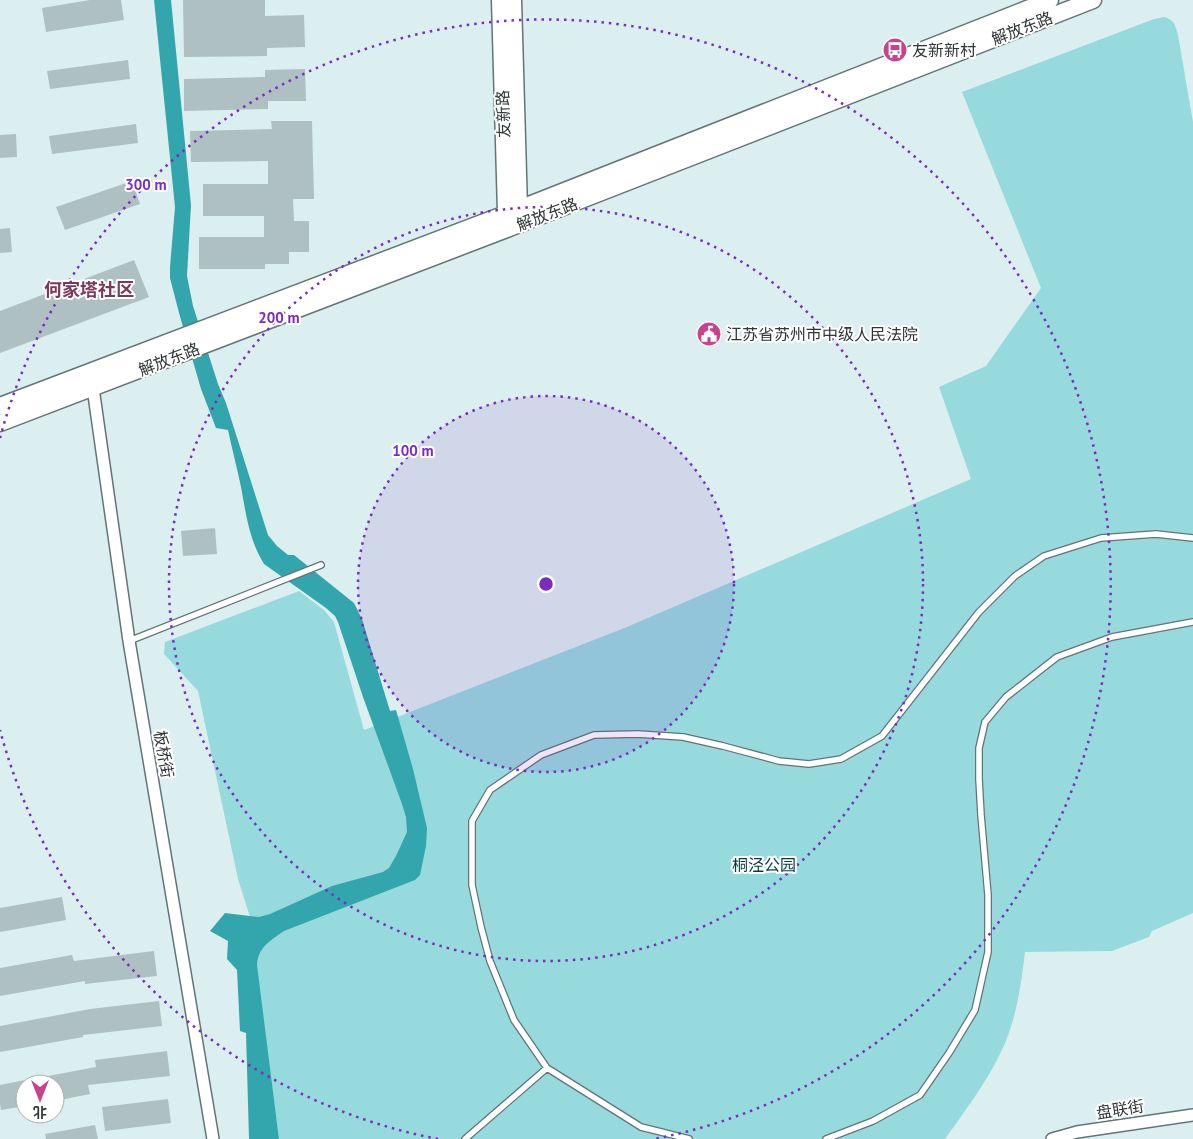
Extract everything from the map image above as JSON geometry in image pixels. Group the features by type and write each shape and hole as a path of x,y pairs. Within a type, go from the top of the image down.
{"main road":[{"name":"友新路","path":"500,0 516,218"},
{"name":"友新路","path":"513,0 516,218"},
{"name":"解放东路","path":"516,218 1050,0"},
{"name":"解放东路","path":"0,423 90,381 206,336 1093,0"},
{"name":"解放东路","path":"0,406 90,381"}],"street":[{"name":"板桥街","path":"90,381 129,641 213,1139"},
{"name":"盘联街","path":"1052,1139 1077,1132 1193,1115"}],"lane":[{"path":"689,1139 641,1127 548,1068 514,1020 490,961 472,885 472,822 490,790 541,756 594,735 638,734 683,737 786,762 809,764 841,759 882,736 979,612 1015,576 1044,556 1101,538 1156,534 1193,538"},
{"path":"129,641 321,565"},
{"path":"826,1139 873,1121 920,1095 950,1053 975,1010 988,952 988,895 979,779 979,748 985,722 1006,697 1057,657 1112,637 1193,622"},
{"path":"465,1139 548,1068"}],"green space":[{"name":"桐泾公园","path":"1164,17 1172,21 1178,35 1193,122 1193,913 1152,931 1149,937 1112,951 1025,952 1022,978 1011,1028 1001,1052 982,1086 945,1139 279,1139 250,917 238,879 198,691 164,654 165,642 299,591 324,610 334,622 364,730 627,627 971,479 939,387 986,366 1041,288 962,92 1154,19"}],"shaded area":[{"path":"154,0 171,0 191,205 187,276 193,306 218,384 226,403 268,535 288,555 294,555 354,603 362,619 390,711 396,710 427,828 426,846 420,875 415,880 284,931 262,949 257,965 279,1139 249,1139 246,1033 240,1031 237,970 227,959 228,941 210,931 225,913 259,917 270,914 332,886 383,872 389,868 407,832 406,817 338,622 335,616 326,608 264,564 255,546 249,527 228,430 216,428 201,389 170,278 175,207"}],"building":[{"path":"90,0 121,0 124,20 46,32 42,8"},
{"path":"183,0 265,0 265,16 304,15 305,47 267,48 267,56 184,57"},
{"path":"128,60 130,79 50,89 47,71"},
{"path":"305,69 306,101 268,101 268,109 184,111 184,79 265,77 265,70"},
{"path":"271,121 312,121 314,199 293,199 294,221 309,221 309,252 289,252 289,264 265,264 265,269 199,269 199,237 264,237 264,216 203,216 203,184 268,184 268,161 191,162 190,131 272,129"},
{"path":"136,124 138,143 52,154 49,136"},
{"path":"16,134 17,157 0,158 0,135"},
{"path":"132,181 140,204 65,230 56,207"},
{"path":"10,228 12,252 0,253 0,229"},
{"path":"134,260 149,297 0,353 0,311"},
{"path":"215,528 217,554 183,556 181,531"},
{"path":"62,897 66,920 0,932 0,908"},
{"path":"154,951 157,976 85,984 85,981 0,996 0,968 72,955 74,961"},
{"path":"159,1001 162,1026 83,1035 83,1037 0,1052 0,1026 90,1009"},
{"path":"167,1051 170,1076 88,1085 90,1094 65,1099 65,1074 59,1074 96,1067 95,1060"},
{"path":"15,1082 15,1108 1,1110 0,1085"},
{"path":"168,1099 171,1123 105,1131 102,1107"},
{"path":"95,1125 98,1139 46,1139 45,1134"}],"place":[{"name":"友新新村","path":"895,50"},
{"name":"江苏省苏州市中级人民法院","path":"709,334"}],"district":[{"name":"何家塔社区","path":"89,290"}]}
